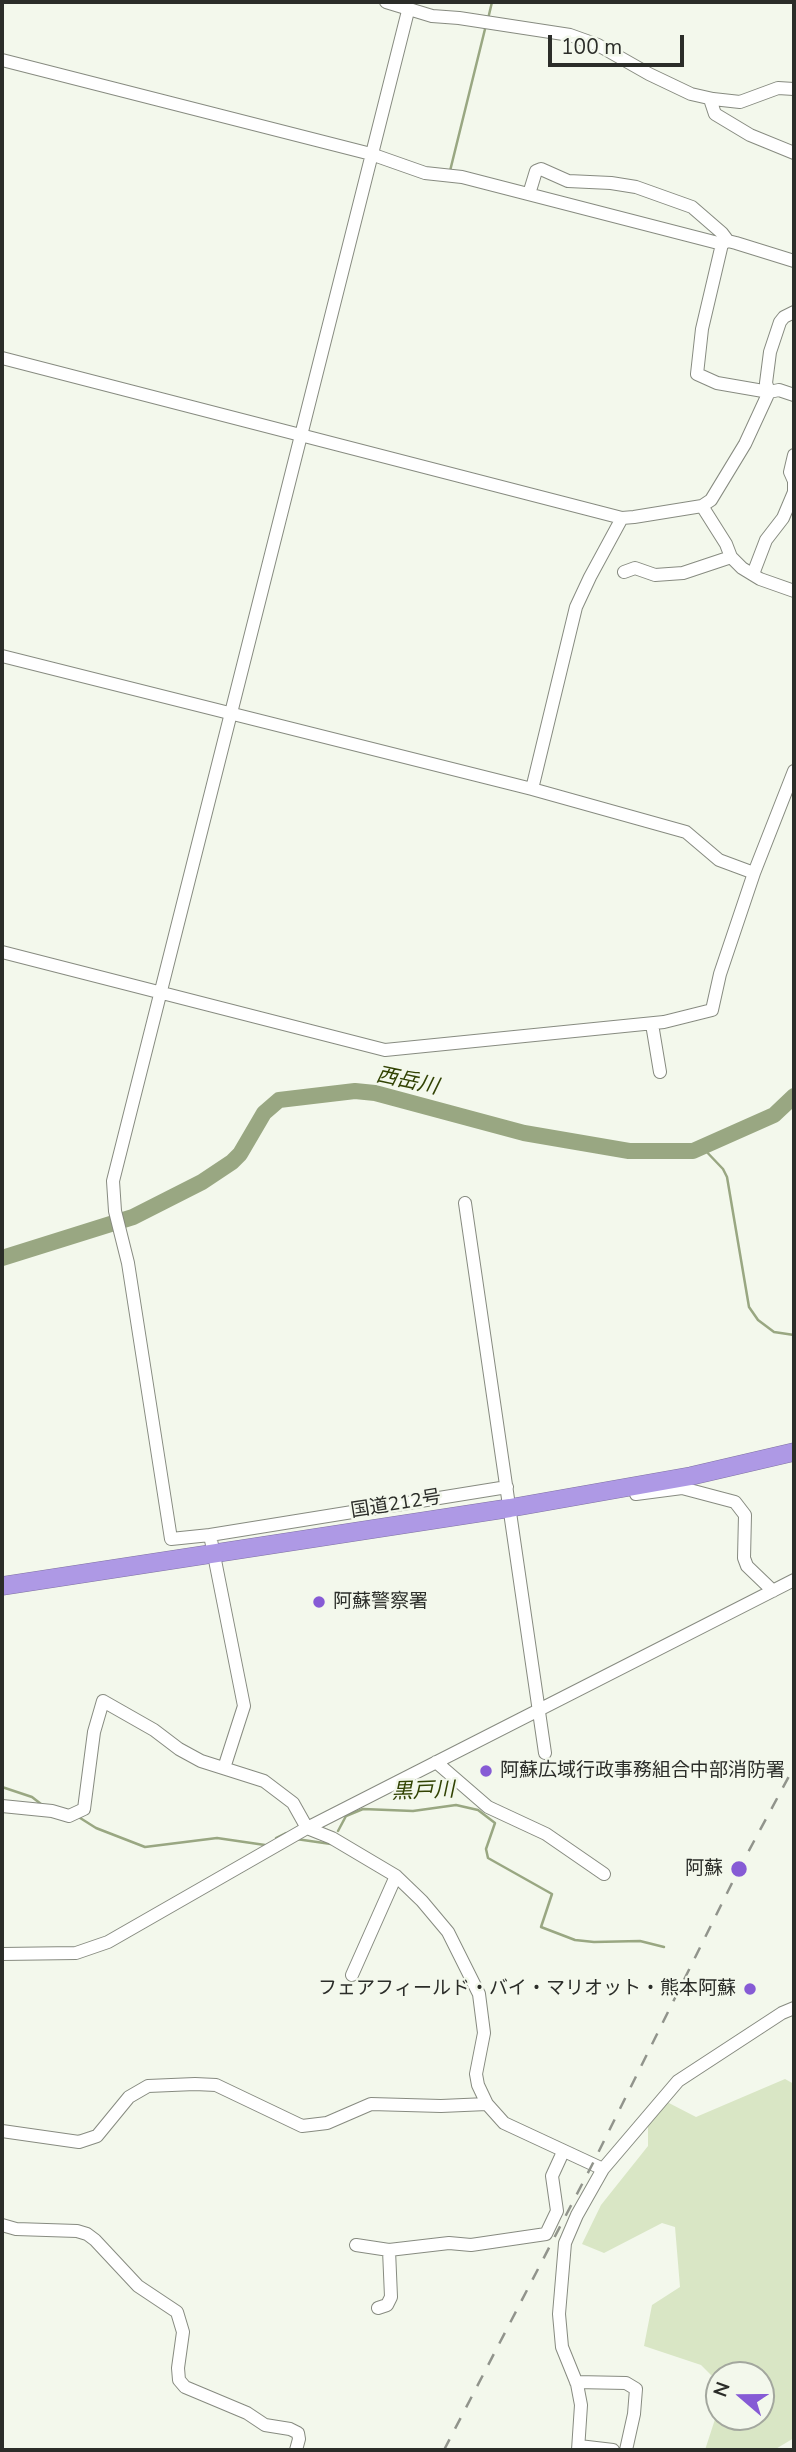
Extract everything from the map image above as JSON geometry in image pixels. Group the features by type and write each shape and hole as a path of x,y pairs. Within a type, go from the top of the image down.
{"highway":[{"name":"国道212号","path":"2,1586 510,1508 691,1476 794,1452"}],"street":[{"path":"392,3 408,11 432,16 570,35 598,45 691,94 710,99 740,102 778,88 794,89"},
{"path":"408,11 113,1181 115,1211 126,1248 171,1539 507,1487"},
{"path":"2,60 371,154 425,173 462,177 794,261"},
{"path":"710,99 715,114 750,135 794,153"},
{"path":"529,194 536,171 541,169 568,181 636,187 692,207 722,233 725,242 702,329 697,374 718,383 769,392 779,390 794,395"},
{"path":"2,358 622,518 702,506 711,500 758,419 769,392 766,383 770,352 780,323 784,317 794,312"},
{"path":"753,574 766,540 783,518 794,492 794,481 790,472 794,456"},
{"path":"702,506 731,557 742,568 794,591"},
{"path":"532,789 576,607 622,518"},
{"path":"624,572 635,568 655,575 683,573 731,557"},
{"path":"2,656 532,789 686,832 719,860 754,873"},
{"path":"2,952 385,1049 652,1024 712,1010 720,974 754,873 794,771"},
{"path":"652,1024 660,1072"},
{"path":"465,1203 545,1753"},
{"path":"633,1486 636,1494 682,1488 735,1502 745,1515 744,1558 747,1566 773,1591"},
{"path":"210,1535 244,1706 224,1768"},
{"path":"2,1954 51,1955 91,1950 307,1828 794,1580"},
{"path":"2,1806 52,1811 69,1816 83,1809 94,1732 103,1701 201,1761 264,1781 293,1803 307,1828 332,1839 396,1876 448,1932 479,1994 484,2033 476,2074 487,2104 504,2123 603,2169"},
{"path":"436,1762 488,1807 546,1834 604,1874"},
{"path":"352,1975 396,1876"},
{"path":"613,2450 578,2448 581,2405 576,2382 562,2347 559,2314 565,2243 577,2215 603,2169 678,2081 782,2013 794,2008"},
{"path":"2,2130 79,2142 97,2136 129,2097 148,2086 216,2085 302,2126 327,2123 371,2104 487,2104"},
{"path":"356,2245 389,2250 449,2243 471,2245 546,2234 557,2211 552,2176 563,2152"},
{"path":"2,2225 16,2229 88,2234 138,2286 177,2312 183,2332 179,2381 185,2387 247,2413 265,2425 298,2433 296,2450"},
{"path":"378,2308 387,2305 391,2297 389,2250"},
{"path":"576,2382 626,2383 636,2389 626,2450"}],"green space":[{"path":"785,2079 794,2084 794,2438 774,2450 705,2450 711,2431 775,2431 775,2361 705,2361 705,2369 701,2365 644,2346 652,2305 680,2287 675,2227 662,2223 604,2253 582,2244 601,2205 648,2146 648,2122 667,2102 696,2117"}],"waterway":[{"path":"488,19 492,2"},
{"path":"450,171 486,25"},
{"name":"西岳川","path":"2,1258 133,1217 202,1182 240,1154 264,1113 279,1100 355,1091 375,1093 524,1133 629,1151 693,1151 774,1115 794,1096"},
{"path":"702,1147 727,1177 749,1307 758,1320 774,1332 794,1335"},
{"name":"黒戸川","path":"2,1787 32,1797 41,1804"},
{"name":"黒戸川","path":"338,1831 346,1816 363,1809 413,1811 456,1805 478,1810 495,1823 486,1849 488,1858 552,1894 541,1927 575,1940 640,1941 664,1947"},
{"name":"黒戸川","path":"77,1816 96,1828 145,1847 217,1838 265,1845"},
{"name":"黒戸川","path":"276,1838 286,1833"},
{"name":"黒戸川","path":"296,1839 331,1844"}],"railway":[{"path":"444,2450 592,2165 739,1869 794,1767"}],"place":[{"name":"阿蘇警察署","path":"319,1602"},
{"name":"阿蘇広域行政事務組合中部消防署","path":"486,1771"},
{"name":"阿蘇","path":"739,1869"},
{"name":"フェアフィールド・バイ・マリオット・熊本阿蘇","path":"750,1989"}]}
